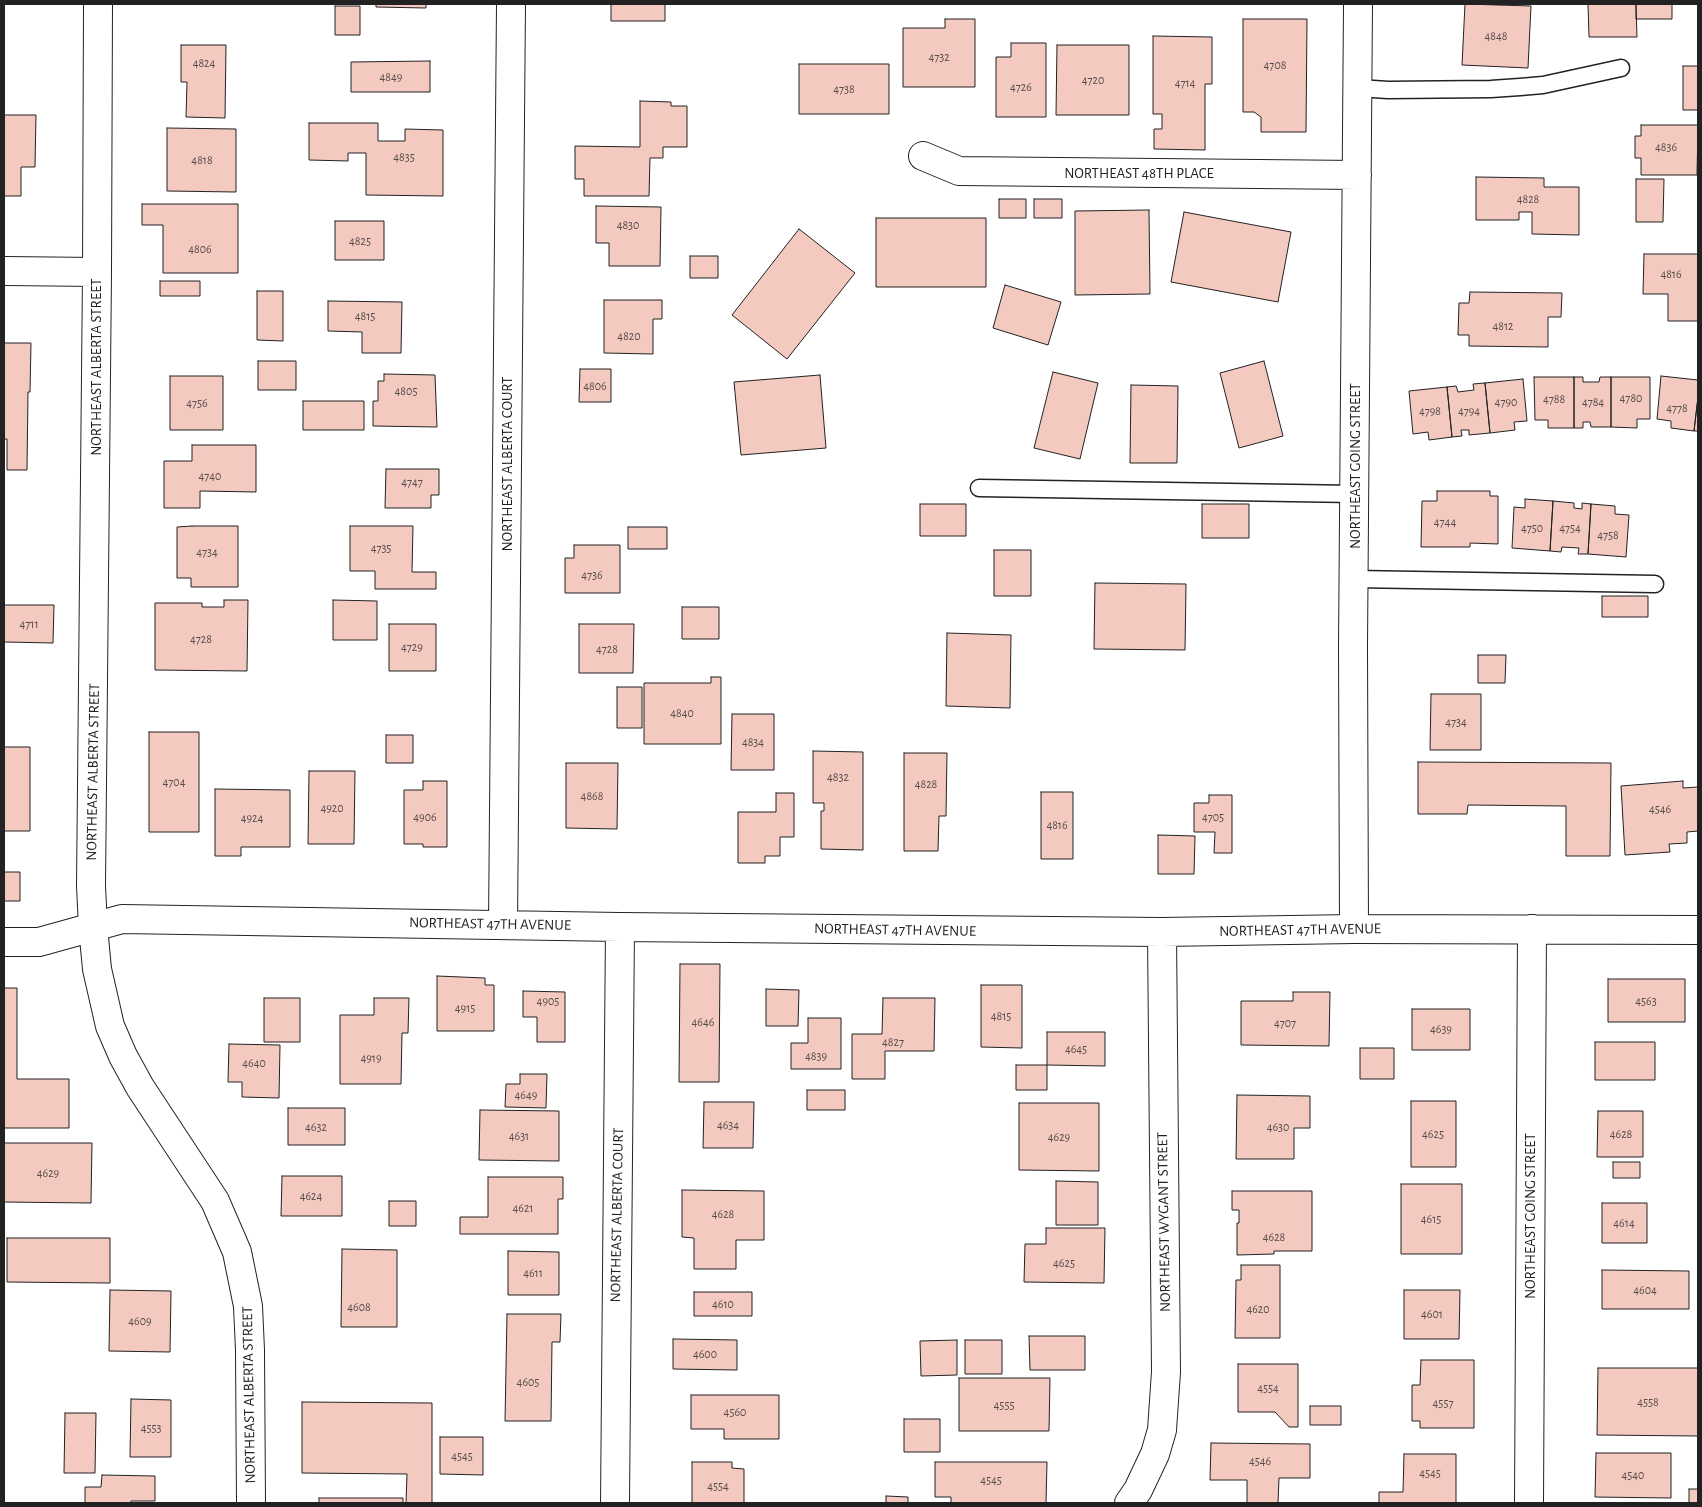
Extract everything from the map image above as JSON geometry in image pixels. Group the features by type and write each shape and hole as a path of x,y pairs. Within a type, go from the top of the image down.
{"street":[{"name":"NORTHEAST ALBERTA STREET","path":"98,4 92,927 98,978 110,1026 140,1087 215,1201 237,1252 248,1306 250,1503"},
{"name":"NORTHEAST ALBERTA COURT","path":"504,924 511,4"},
{"name":"NORTHEAST GOING STREET","path":"1354,929 1354,579 1358,4"},
{"name":"NORTHEAST 48TH PLACE","path":"923,156 959,172 1357,175"},
{"path":"4,271 97,272"},
{"name":"NORTHEAST 47TH AVENUE","path":"4,942 39,942 122,919 620,927 1162,932 1354,929 1698,930"},
{"name":"NORTHEAST ALBERTA COURT","path":"615,1503 620,927"},
{"name":"NORTHEAST GOING STREET","path":"1529,1503 1532,929"},
{"name":"NORTHEAST WYGANT STREET","path":"1128,1503 1138,1490 1155,1454 1162,1430 1166,1372 1162,932"}],"lane":[{"path":"1358,88 1388,90 1520,87 1559,82 1621,68"},
{"path":"979,488 1355,494"},
{"path":"1354,579 1656,584"}],"building":[{"path":"376,4 426,4 426,8 376,7"},
{"path":"611,4 665,4 665,21 611,21"},
{"path":"1465,4 1531,6 1528,68 1462,65"},
{"path":"1588,4 1636,4 1637,37 1589,37"},
{"path":"1636,4 1672,4 1672,19 1636,19"},
{"path":"335,6 360,6 360,35 335,35"},
{"path":"945,19 975,19 975,87 903,87 903,28 945,28"},
{"path":"1243,19 1307,19 1306,132 1261,132 1261,117 1254,112 1243,112"},
{"path":"1153,36 1212,37 1212,84 1205,84 1205,150 1154,149 1154,129 1162,129 1162,114 1153,114"},
{"path":"1011,43 1046,43 1046,117 996,117 996,57 1011,57"},
{"path":"181,45 226,45 225,118 186,117 187,82 181,82"},
{"path":"1057,45 1129,45 1129,115 1056,115"},
{"path":"430,61 430,92 351,92 351,62"},
{"path":"799,64 889,64 889,114 799,114"},
{"path":"1683,66 1698,66 1698,110 1683,110"},
{"path":"640,101 671,102 671,106 687,106 687,147 663,147 663,158 650,158 649,196 584,196 584,179 575,179 575,146 640,147"},
{"path":"4,115 36,115 35,167 21,167 21,196 4,196"},
{"path":"309,123 378,123 378,141 405,141 405,129 443,130 443,196 366,195 366,153 348,153 348,161 309,160"},
{"path":"1641,125 1698,125 1697,175 1641,175 1641,158 1635,158 1635,136 1641,136"},
{"path":"167,128 236,129 236,192 167,191"},
{"path":"1476,177 1544,178 1544,187 1579,187 1579,235 1532,234 1532,212 1519,212 1519,220 1476,220"},
{"path":"1636,179 1664,179 1663,222 1636,222"},
{"path":"999,199 1026,199 1026,218 999,218"},
{"path":"1034,199 1062,199 1062,218 1034,218"},
{"path":"142,204 238,204 238,273 163,273 163,225 142,225"},
{"path":"596,206 661,207 660,266 609,266 609,243 596,243"},
{"path":"1149,210 1150,294 1075,295 1075,211"},
{"path":"1184,212 1291,232 1278,302 1171,282"},
{"path":"876,218 986,218 986,287 876,287"},
{"path":"335,221 384,221 384,260 335,260"},
{"path":"799,229 855,273 787,359 732,315"},
{"path":"1644,254 1698,254 1698,321 1668,321 1668,294 1643,294"},
{"path":"690,256 718,256 718,278 690,278"},
{"path":"160,281 200,281 200,296 160,296"},
{"path":"1005,285 1061,302 1048,345 993,328"},
{"path":"257,291 283,291 283,341 257,340"},
{"path":"1470,292 1562,293 1561,317 1548,317 1548,347 1469,346 1469,335 1458,335 1459,303 1469,303"},
{"path":"604,300 662,300 662,319 653,319 653,354 604,353"},
{"path":"328,301 402,302 401,353 362,353 362,332 328,331"},
{"path":"4,343 31,343 27,470 7,470 7,439 4,439"},
{"path":"258,361 296,361 296,390 258,390"},
{"path":"1264,361 1283,436 1239,448 1220,373"},
{"path":"580,369 611,369 611,402 579,402"},
{"path":"1053,372 1098,383 1080,459 1034,448"},
{"path":"384,374 435,375 437,427 373,426 373,401 378,401 378,381 384,381"},
{"path":"820,375 826,448 741,455 734,382"},
{"path":"170,376 223,376 223,430 170,430"},
{"path":"1661,376 1698,380 1694,431 1671,428 1671,421 1657,419"},
{"path":"1534,377 1574,377 1574,428 1548,428 1548,420 1535,420"},
{"path":"1574,377 1583,377 1583,382 1599,382 1600,377 1611,377 1611,427 1591,427 1590,422 1583,422 1583,428 1574,428"},
{"path":"1611,377 1650,377 1650,419 1637,419 1637,428 1611,427"},
{"path":"1523,379 1527,421 1514,422 1515,430 1490,433 1485,383"},
{"path":"1485,383 1490,433 1469,435 1469,430 1461,430 1462,436 1452,437 1447,387 1456,386 1458,392 1474,390 1473,384"},
{"path":"1131,385 1178,386 1177,463 1130,463"},
{"path":"1447,387 1452,437 1429,440 1428,432 1413,434 1409,391"},
{"path":"1698,397 1698,431 1694,431"},
{"path":"303,401 364,401 364,430 303,430"},
{"path":"192,445 256,445 256,492 200,491 200,508 164,508 164,461 192,461"},
{"path":"386,469 439,469 439,495 431,495 431,508 385,508"},
{"path":"1437,491 1490,491 1490,496 1498,496 1498,544 1470,543 1470,547 1421,547 1422,501 1437,501"},
{"path":"1525,499 1553,501 1550,551 1512,548 1514,507 1525,508"},
{"path":"1553,501 1574,503 1574,508 1582,509 1582,503 1591,504 1588,554 1578,554 1579,548 1562,547 1561,552 1550,551"},
{"path":"920,504 966,504 966,536 920,536"},
{"path":"1202,504 1249,504 1249,538 1202,538"},
{"path":"1591,504 1615,506 1615,514 1629,515 1626,557 1588,554"},
{"path":"238,526 238,587 191,587 191,578 177,578 177,527"},
{"path":"350,526 413,526 412,572 436,572 436,589 375,589 375,571 350,571"},
{"path":"628,527 667,527 667,549 628,549"},
{"path":"574,545 620,545 620,593 565,593 565,558 574,558"},
{"path":"994,550 1031,550 1031,596 994,596"},
{"path":"1095,583 1186,584 1185,650 1094,649"},
{"path":"1602,596 1648,596 1648,617 1602,617"},
{"path":"224,600 248,600 247,671 155,670 155,603 202,603 202,607 224,607"},
{"path":"333,600 377,601 377,640 333,640"},
{"path":"4,605 54,605 53,643 4,642"},
{"path":"682,607 719,607 719,639 682,639"},
{"path":"389,624 436,624 436,671 389,671"},
{"path":"579,624 634,624 633,673 579,673"},
{"path":"947,633 1011,635 1010,708 946,706"},
{"path":"1478,655 1506,655 1505,683 1478,683"},
{"path":"711,677 721,677 721,744 644,744 644,683 711,683"},
{"path":"617,687 642,687 642,728 617,728"},
{"path":"1431,694 1481,694 1481,750 1430,750"},
{"path":"732,714 774,714 774,770 731,770"},
{"path":"149,732 199,732 199,832 149,832"},
{"path":"386,735 413,735 413,763 386,763"},
{"path":"4,747 30,747 30,831 4,831"},
{"path":"813,751 863,752 863,850 821,849 821,811 824,811 824,803 813,803"},
{"path":"904,753 947,753 946,816 939,816 938,851 904,851"},
{"path":"1418,762 1611,763 1610,856 1566,856 1566,806 1468,805 1467,814 1418,814"},
{"path":"566,763 618,763 617,829 566,828"},
{"path":"309,771 355,771 354,844 308,844"},
{"path":"423,781 447,781 447,847 423,847 423,844 404,844 404,790 423,790"},
{"path":"1683,781 1683,788 1698,787 1698,831 1687,832 1687,843 1669,844 1670,852 1625,855 1621,786"},
{"path":"215,789 290,790 290,847 241,847 241,856 215,856"},
{"path":"1041,792 1073,792 1073,859 1041,859"},
{"path":"776,793 794,793 794,837 780,837 780,856 765,856 765,863 738,863 738,812 776,812"},
{"path":"1209,795 1232,795 1232,853 1214,853 1215,832 1194,832 1194,803 1209,803"},
{"path":"1158,835 1195,836 1194,874 1158,874"},
{"path":"4,872 20,872 20,901 4,901"},
{"path":"680,964 720,964 719,1082 679,1082"},
{"path":"437,976 485,978 485,985 494,985 494,1031 437,1031"},
{"path":"1608,979 1685,979 1685,1022 1608,1022"},
{"path":"981,985 1022,985 1022,1048 981,1047"},
{"path":"4,988 17,988 17,1079 69,1079 69,1128 4,1128"},
{"path":"766,989 799,990 798,1026 766,1026"},
{"path":"523,991 565,992 565,1042 537,1042 537,1017 523,1017"},
{"path":"1293,992 1330,992 1329,1046 1241,1045 1241,1001 1293,1001"},
{"path":"264,998 300,998 300,1042 264,1042"},
{"path":"374,998 409,998 408,1033 402,1033 401,1084 340,1084 340,1015 374,1015"},
{"path":"883,998 935,998 934,1051 885,1051 885,1079 852,1079 852,1034 882,1034"},
{"path":"1412,1009 1470,1009 1470,1050 1412,1050"},
{"path":"808,1018 841,1018 841,1069 791,1069 791,1043 808,1043"},
{"path":"1047,1032 1105,1032 1105,1066 1047,1065"},
{"path":"1595,1042 1655,1042 1655,1080 1595,1080"},
{"path":"229,1044 280,1045 279,1098 242,1097 242,1082 228,1082"},
{"path":"1360,1048 1394,1048 1394,1079 1360,1079"},
{"path":"1016,1065 1047,1065 1047,1090 1016,1090"},
{"path":"520,1074 547,1074 546,1108 505,1107 506,1084 520,1084"},
{"path":"807,1090 845,1090 845,1110 807,1110"},
{"path":"1237,1095 1310,1096 1310,1128 1294,1128 1294,1159 1236,1159"},
{"path":"1411,1101 1456,1101 1456,1167 1411,1167"},
{"path":"704,1102 754,1102 753,1148 703,1148"},
{"path":"1019,1103 1099,1103 1099,1171 1019,1170"},
{"path":"288,1108 345,1108 345,1145 288,1145"},
{"path":"480,1110 559,1111 559,1161 479,1160"},
{"path":"1598,1111 1643,1111 1643,1157 1597,1157"},
{"path":"4,1143 92,1143 91,1203 4,1202"},
{"path":"1613,1162 1640,1162 1640,1178 1613,1178"},
{"path":"282,1176 342,1176 342,1216 281,1216"},
{"path":"488,1177 563,1177 563,1199 558,1199 558,1234 460,1234 460,1217 488,1217"},
{"path":"1056,1181 1098,1182 1098,1225 1056,1225"},
{"path":"1401,1184 1462,1184 1462,1254 1401,1254"},
{"path":"682,1190 764,1191 764,1240 736,1240 736,1269 694,1269 694,1238 682,1237"},
{"path":"1232,1191 1312,1191 1312,1251 1274,1251 1274,1254 1237,1255 1239,1210 1232,1210"},
{"path":"389,1201 416,1201 416,1226 389,1226"},
{"path":"1602,1203 1647,1203 1647,1243 1602,1243"},
{"path":"1046,1228 1105,1228 1104,1283 1024,1282 1025,1244 1046,1244"},
{"path":"7,1238 110,1238 110,1283 7,1282"},
{"path":"342,1249 397,1250 397,1327 341,1327"},
{"path":"508,1251 559,1252 559,1295 508,1295"},
{"path":"1241,1265 1280,1265 1280,1338 1235,1338 1236,1280 1241,1280"},
{"path":"1602,1270 1689,1271 1689,1309 1602,1309"},
{"path":"110,1290 171,1291 170,1352 109,1351"},
{"path":"1404,1290 1460,1290 1459,1339 1404,1339"},
{"path":"694,1292 752,1292 752,1316 694,1316"},
{"path":"507,1314 561,1314 560,1342 552,1342 551,1421 505,1421"},
{"path":"1029,1336 1085,1336 1085,1370 1030,1370"},
{"path":"673,1339 737,1340 737,1370 673,1369"},
{"path":"957,1340 957,1375 921,1376 920,1341"},
{"path":"965,1340 1002,1340 1002,1374 965,1374"},
{"path":"1421,1360 1474,1360 1474,1428 1420,1428 1420,1421 1412,1421 1412,1385 1420,1385"},
{"path":"1238,1364 1298,1364 1298,1427 1289,1427 1275,1412 1238,1412"},
{"path":"1598,1368 1698,1368 1698,1436 1597,1435"},
{"path":"959,1378 1050,1378 1049,1431 959,1431"},
{"path":"691,1395 779,1395 779,1439 724,1439 724,1429 691,1429"},
{"path":"131,1399 171,1400 171,1457 130,1457"},
{"path":"302,1402 432,1403 432,1503 406,1503 407,1474 302,1473"},
{"path":"1310,1406 1341,1406 1341,1425 1310,1425"},
{"path":"65,1413 96,1413 95,1473 64,1473"},
{"path":"904,1419 940,1419 940,1452 904,1452"},
{"path":"440,1437 483,1437 483,1475 440,1474"},
{"path":"1211,1443 1310,1444 1310,1478 1279,1478 1278,1503 1247,1503 1247,1480 1210,1480"},
{"path":"1596,1453 1671,1453 1671,1498 1595,1497"},
{"path":"1404,1454 1456,1454 1456,1503 1379,1503 1379,1492 1403,1492"},
{"path":"692,1462 732,1462 732,1468 744,1469 744,1503 692,1503"},
{"path":"935,1462 1047,1462 1046,1503 951,1503 951,1497 935,1497"},
{"path":"102,1475 155,1476 155,1501 85,1503 85,1487 101,1487"},
{"path":"1689,1489 1698,1489 1698,1503 1689,1503"},
{"path":"886,1496 908,1497 908,1503 886,1503"},
{"path":"319,1498 403,1498 403,1503 319,1503"}]}
